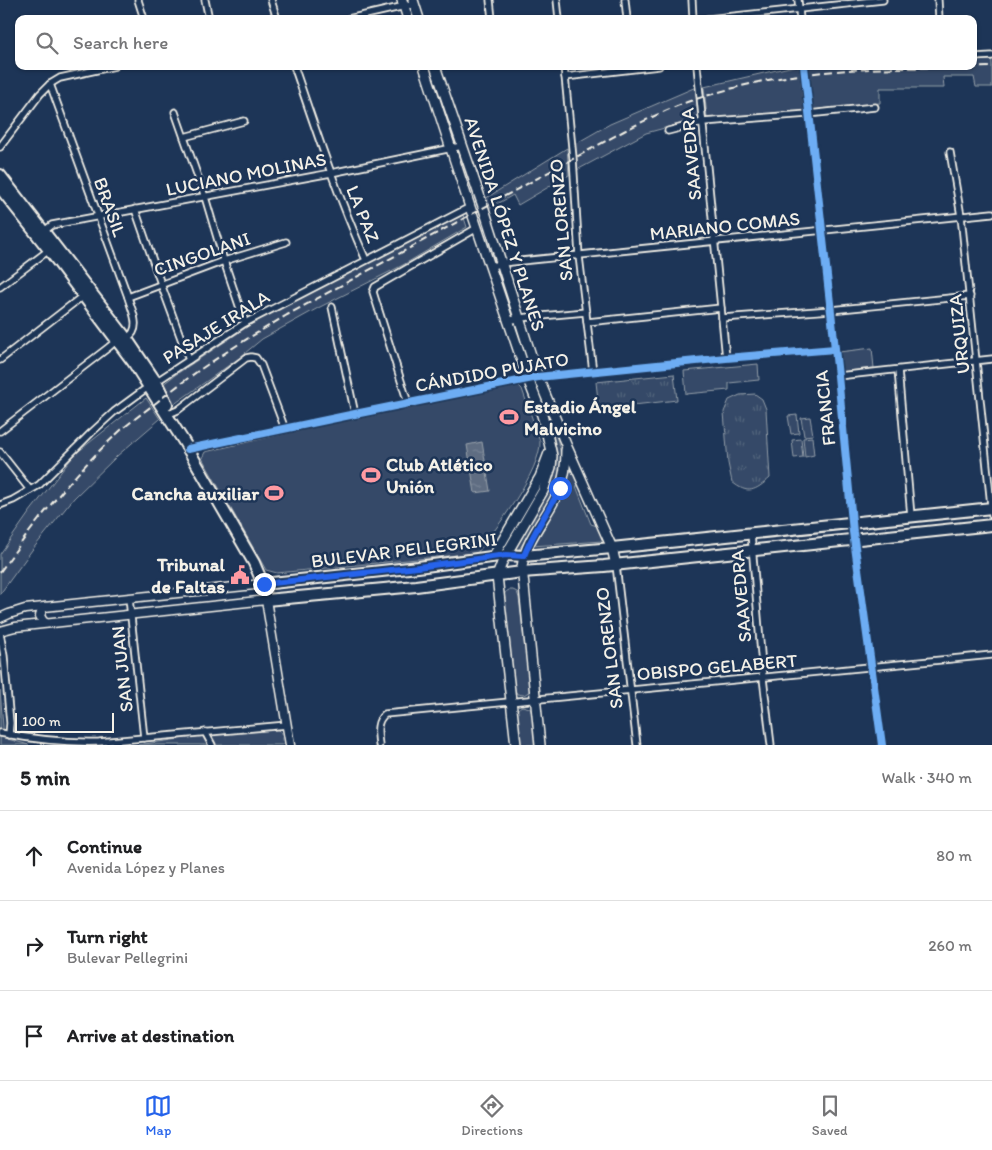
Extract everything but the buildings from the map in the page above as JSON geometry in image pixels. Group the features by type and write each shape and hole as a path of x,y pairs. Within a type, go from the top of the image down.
{"main road":[{"path":"413,2 418,15"},
{"path":"403,3 407,15"},
{"name":"AVENIDA LÓPEZ Y PLANES","path":"425,70 508,321 542,415 552,456 552,467 543,491 500,566 498,576"},
{"name":"AVENIDA LÓPEZ Y PLANES","path":"436,70 538,377 612,548"},
{"path":"0,175 41,233 122,340 172,413 186,446"},
{"path":"0,188 41,233 49,250 122,340"},
{"path":"152,384 254,563 264,584 266,600"},
{"path":"493,557 540,477 550,447"},
{"path":"540,745 522,572 527,547 560,488 567,447"},
{"name":"BULEVAR PELLEGRINI","path":"264,584 403,569 506,555 524,556 612,548 912,516 992,510"},
{"name":"BULEVAR PELLEGRINI","path":"266,600 416,586 522,572 616,565 992,525"},
{"name":"SAN LORENZO","path":"612,548 616,565"},
{"path":"416,586 418,567"},
{"path":"401,587 403,569"},
{"path":"498,576 516,745"}],"street":[{"path":"138,0 143,15"},
{"path":"205,0 208,15"},
{"path":"271,0 276,15"},
{"path":"490,0 492,15"},
{"path":"557,0 559,15"},
{"path":"625,0 627,15"},
{"path":"692,0 694,15"},
{"path":"798,0 800,15"},
{"path":"747,15 884,0"},
{"path":"938,0 939,15"},
{"path":"362,15 413,2"},
{"path":"977,57 992,56"},
{"path":"0,148 40,94 50,84 60,78 97,70"},
{"name":"LA PAZ","path":"295,70 350,225 366,260"},
{"name":"SAN LORENZO","path":"564,70 573,158 579,256 593,372"},
{"path":"565,77 625,70"},
{"name":"SAAVEDRA","path":"698,70 726,358"},
{"name":"FRANCIA","path":"804,70 852,523 882,745"},
{"name":"BRASIL","path":"50,84 136,322 133,333 122,340"},
{"path":"668,131 703,122 875,107"},
{"path":"175,112 205,197 245,323"},
{"path":"184,137 244,121"},
{"name":"LUCIANO MOLINAS","path":"41,233 52,225 331,173 462,146"},
{"name":"URQUIZA","path":"950,152 961,216 992,510"},
{"name":"PASAJE IRALA","path":"0,505 40,485 108,418 152,384 245,323 470,206"},
{"path":"135,209 189,360"},
{"name":"MARIANO COMAS","path":"490,267 501,264 992,213"},
{"path":"408,403 373,292 375,287 477,228"},
{"name":"CINGOLANI","path":"128,297 224,261 286,242"},
{"path":"0,287 49,250"},
{"path":"0,360 84,295"},
{"path":"722,318 831,310 970,296"},
{"path":"332,307 355,414"},
{"path":"587,322 721,308"},
{"path":"508,321 519,318 586,312"},
{"path":"0,431 122,340"},
{"name":"CÁNDIDO PUJATO","path":"186,446 285,429 528,378 835,349"},
{"path":"172,413 246,358 251,357 256,358 261,366 285,429"},
{"path":"838,376 992,359"},
{"path":"898,370 912,516"},
{"path":"0,452 30,490"},
{"name":"SAAVEDRA","path":"751,533 763,678 771,745"},
{"name":"SAN LORENZO","path":"616,565 637,745"},
{"name":"BULEVAR PELLEGRINI","path":"0,618 25,609 45,606 264,584"},
{"name":"SAN JUAN","path":"129,598 144,738"},
{"path":"266,600 290,745"},
{"name":"BULEVAR PELLEGRINI","path":"0,632 15,626 266,600"},
{"path":"45,606 40,616 46,623"},
{"path":"0,632 10,723 9,734"},
{"name":"OBISPO GELABERT","path":"379,745 378,723 385,714 992,655"},
{"path":"0,733 76,743 287,725"},
{"path":"205,732 212,745"}],"green space":[{"path":"977,60 992,60 992,87 976,87 974,77 943,77 944,88 880,88 880,103 812,110 807,70 977,70"},
{"path":"777,70 799,70 804,111 707,118 704,87"},
{"path":"696,87 698,119 646,133 577,170 575,144 610,124"},
{"path":"567,148 569,175 518,205 513,195 487,210 483,200"},
{"path":"463,215 467,227 403,265 262,339 239,358 173,405 162,385 253,323"},
{"path":"872,348 874,368 841,372 839,352"},
{"path":"758,364 759,380 729,383 729,390 686,394 684,371"},
{"path":"674,374 677,400 599,409 596,382"},
{"path":"535,382 558,443 561,462 554,489 540,516 518,551 512,551 551,487 557,464 554,438"},
{"name":"Club Atlético Unión","path":"512,384 518,385 522,389 540,441 539,453 526,483 495,530 477,553 277,573 266,570 202,458 205,452 330,423 330,421 437,401"},
{"path":"755,394 762,399 766,409 770,478 760,486 747,490 732,482 728,463 724,412 729,400 740,395"},
{"path":"146,398 160,419 117,456 74,498 32,550 0,594 0,554 29,513 75,454"},
{"path":"797,415 799,433 791,434 788,416"},
{"path":"810,417 813,435 804,436 801,418"},
{"path":"812,437 814,455 805,457 803,438"},
{"path":"801,439 803,457 794,458 792,440"},
{"path":"570,471 574,472 580,486 576,486 591,524 597,526 603,536 603,540 533,546 558,502"},
{"path":"509,590 517,592 519,598 530,691 524,695 517,694 515,690 503,599 505,593"},
{"path":"0,690 4,738 29,745 0,745"},
{"path":"522,706 530,708 536,745 520,745 516,715 518,709"},
{"path":"275,728 281,732 283,745 138,745 193,737"}],"water":[{"path":"482,442 490,491 475,493 467,445"}],"railway":[{"path":"977,67 992,67"},
{"path":"0,572 57,498 121,430 195,373 287,315 624,131 666,110 693,100 757,82 805,74 858,70"}],"cycle path":[{"path":"804,70 853,532 882,745"},
{"path":"188,449 538,377 835,349"}],"place":[{"name":"Estadio Ángel Malvicino","path":"509,417"},
{"name":"Club Atlético Unión","path":"371,475"},
{"name":"Cancha auxiliar","path":"274,493"},
{"name":"Tribunal de Faltas","path":"240,575"}],"route":[{"path":"264,584 506,555 524,556 536,530 560,488"}]}
